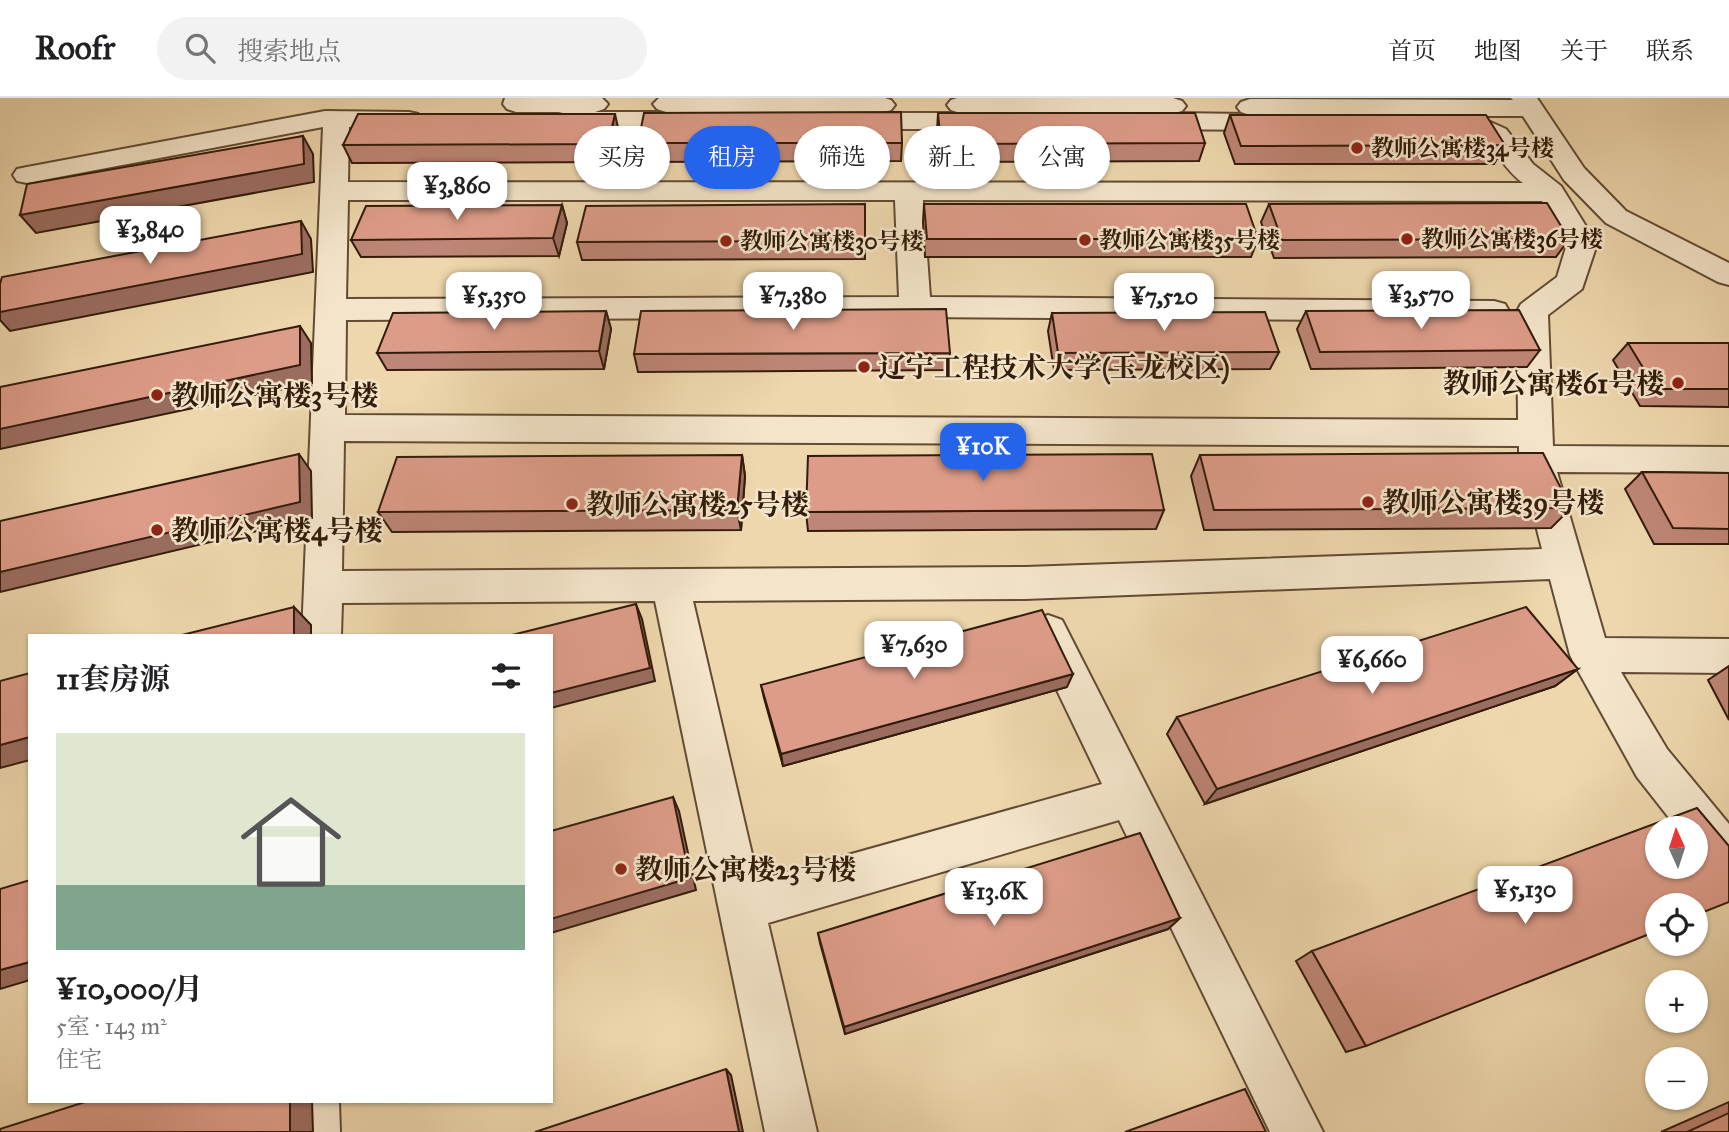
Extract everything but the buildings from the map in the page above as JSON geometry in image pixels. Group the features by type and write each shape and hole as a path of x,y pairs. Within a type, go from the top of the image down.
{"street":[{"path":"510,109 516,104 1527,103 1574,174 1616,218 1729,275"},
{"path":"330,310 915,307 1532,311 1571,282 1582,244 1551,192 1523,170 1497,135 1472,122 510,109"},
{"path":"27,175 336,119 433,120"},
{"path":"322,634 336,119"},
{"path":"908,190 915,307"},
{"path":"334,191 1551,192"},
{"path":"1532,311 1535,446 1591,655 1652,763 1729,858"},
{"path":"327,428 1535,446 1729,460"},
{"path":"323,587 1024,583 1565,563"},
{"path":"1024,583 1297,1132"},
{"path":"671,586 791,1132"},
{"path":"1591,655 1729,656"},
{"path":"742,908 1129,797"},
{"path":"314,1103 314,1132"}],"place":[{"name":"教师公寓楼34号楼","path":"1357,148"},
{"name":"教师公寓楼36号楼","path":"1407,239"},
{"name":"教师公寓楼35号楼","path":"1085,240"},
{"name":"教师公寓楼30号楼","path":"726,241"},
{"name":"辽宁工程技术大学(玉龙校区)","path":"864,367"},
{"name":"教师公寓楼61号楼","path":"1678,383"},
{"name":"教师公寓楼3号楼","path":"157,395"},
{"name":"教师公寓楼39号楼","path":"1368,502"},
{"name":"教师公寓楼25号楼","path":"572,504"},
{"name":"教师公寓楼4号楼","path":"157,530"},
{"name":"教师公寓楼23号楼","path":"621,869"}]}
